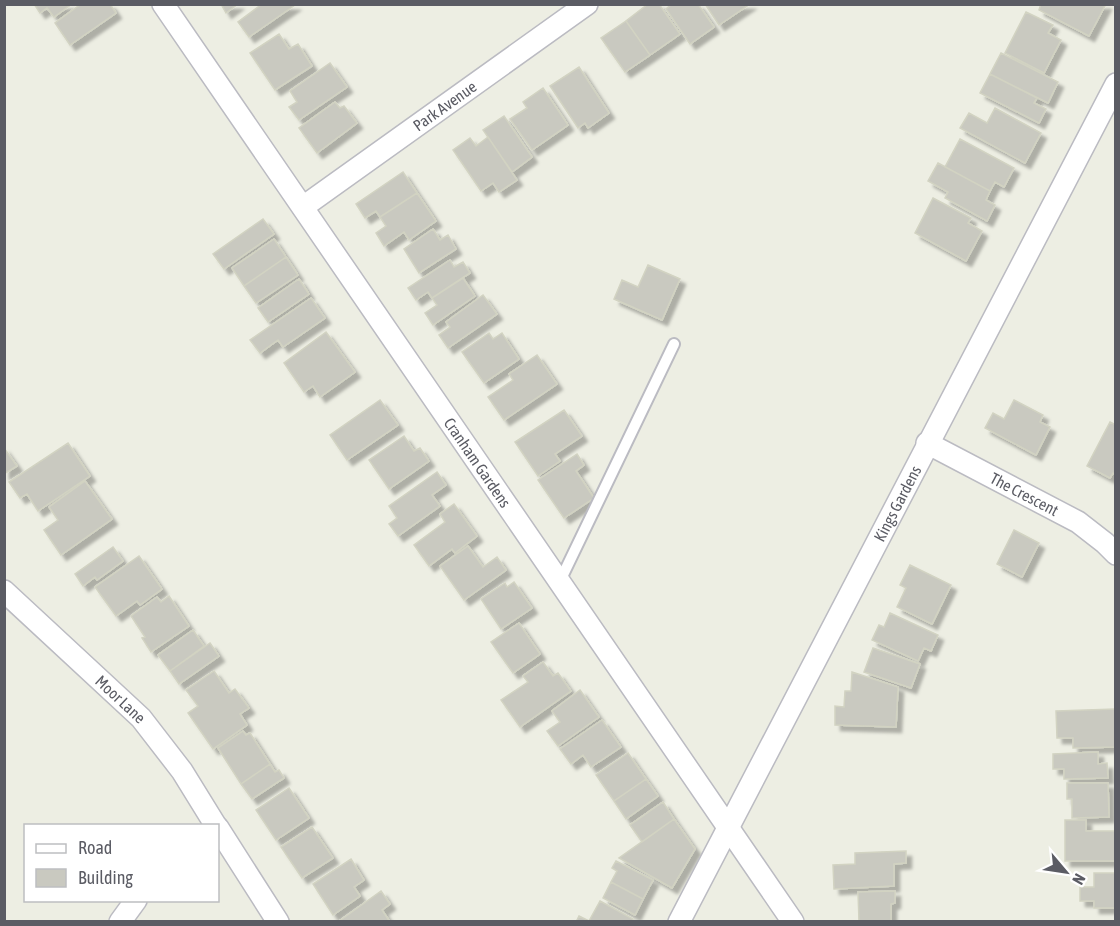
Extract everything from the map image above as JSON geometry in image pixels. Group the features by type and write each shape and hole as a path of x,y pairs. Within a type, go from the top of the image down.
{"street":[{"name":"Cranham Gardens","path":"163,4 793,921"},
{"name":"Park Avenue","path":"303,207 587,4"},
{"name":"Kings Gardens","path":"679,921 1116,84"},
{"name":"The Crescent","path":"927,443 1078,522 1106,543 1116,554"},
{"name":"Moor Lane","path":"4,591 141,718 182,771 215,824"},
{"name":"Moor Lane","path":"219,830 278,921"},
{"path":"120,921 134,902"}],"lane":[{"path":"560,581 674,344"}],"building":[{"path":"34,4 72,4 54,17 47,8 40,13"},
{"path":"81,4 110,4 116,13 70,45 55,23"},
{"path":"221,4 238,4 226,13"},
{"path":"262,4 295,5 249,37 238,22"},
{"path":"648,4 659,4 680,34 650,55 626,21"},
{"path":"672,4 698,4 714,27 690,44 666,9"},
{"path":"705,4 750,4 719,25"},
{"path":"1041,4 1106,4 1089,36 1039,10"},
{"path":"1026,12 1053,25 1048,33 1061,40 1044,73 1005,53"},
{"path":"626,21 650,55 625,72 601,38"},
{"path":"279,34 289,49 298,44 312,66 275,90 250,53"},
{"path":"1001,53 1058,82 1048,103 990,74"},
{"path":"330,63 347,87 299,120 289,107 297,102 290,91"},
{"path":"579,67 609,113 588,128 585,123 578,128 550,86"},
{"path":"990,74 1037,98 1034,103 1046,109 1039,123 980,93"},
{"path":"543,88 568,125 532,150 510,119 527,108 523,102"},
{"path":"335,102 340,108 344,106 357,123 317,153 299,128"},
{"path":"995,108 1041,133 1025,163 960,128 969,113 987,123"},
{"path":"504,116 532,157 512,172 483,130"},
{"path":"488,137 517,180 499,192 493,183 481,191 453,150 470,138 476,146"},
{"path":"960,139 1014,168 1004,187 995,182 990,191 945,167"},
{"path":"938,163 990,191 986,200 995,205 987,221 945,198 948,192 928,181"},
{"path":"403,172 417,193 380,217 376,211 365,218 356,204"},
{"path":"417,193 436,221 409,240 404,232 384,246 376,233 386,226 380,217"},
{"path":"933,198 971,218 968,223 982,231 966,261 915,233"},
{"path":"263,219 274,234 224,269 213,254"},
{"path":"433,229 440,240 448,235 456,249 419,273 404,249"},
{"path":"274,239 286,257 244,286 232,268"},
{"path":"286,257 298,275 256,303 244,286"},
{"path":"450,260 454,267 463,262 470,273 432,298 428,292 416,300 408,288"},
{"path":"648,265 680,279 662,320 614,299 622,280 638,287"},
{"path":"463,278 475,296 433,325 425,313 437,305 432,298"},
{"path":"299,279 309,294 268,322 258,308"},
{"path":"483,295 497,314 448,348 439,335 450,327 446,322"},
{"path":"311,298 325,318 283,347 278,340 260,353 250,340"},
{"path":"326,332 355,372 320,397 313,386 304,392 284,363"},
{"path":"489,333 493,339 502,333 519,359 484,383 462,352"},
{"path":"537,355 557,384 504,420 488,397 513,380 509,374"},
{"path":"380,400 398,425 347,460 330,435"},
{"path":"1014,400 1043,415 1040,422 1050,427 1036,455 985,428 993,413 1004,419"},
{"path":"564,410 582,436 555,454 560,461 538,476 515,442"},
{"path":"1110,422 1116,425 1116,475 1113,473 1110,478 1087,466"},
{"path":"404,436 414,451 420,448 429,461 389,489 369,460"},
{"path":"68,443 90,476 38,511 27,494 20,498 9,482"},
{"path":"4,448 17,466 4,474"},
{"path":"577,454 584,465 576,471 594,498 564,518 538,480"},
{"path":"437,472 446,485 432,495 440,506 398,536 389,524 397,518 389,506"},
{"path":"85,481 112,519 61,555 44,530 58,520 49,507"},
{"path":"454,504 477,536 455,553 452,549 429,566 414,545 445,522 440,514"},
{"path":"1014,530 1039,543 1022,577 997,564"},
{"path":"468,546 483,567 497,557 506,570 464,600 440,566"},
{"path":"113,547 123,561 97,580 95,577 83,586 75,574"},
{"path":"139,556 162,589 140,605 137,601 116,616 95,587"},
{"path":"910,565 951,585 932,624 897,607 906,588 900,585"},
{"path":"514,582 532,608 501,629 481,599 505,583 507,587"},
{"path":"169,596 189,626 151,652 142,638 145,637 131,616 157,597 161,602"},
{"path":"890,613 938,635 931,651 924,648 918,661 872,640 879,625 884,627"},
{"path":"519,623 540,654 513,673 491,642"},
{"path":"193,630 204,646 170,671 158,655"},
{"path":"210,643 219,656 179,684 170,671"},
{"path":"873,648 920,664 911,688 864,672"},
{"path":"543,662 553,676 558,673 571,691 520,727 501,700 528,682 523,676"},
{"path":"214,671 229,693 235,689 249,708 240,714 247,725 213,749 188,713 198,706 186,690"},
{"path":"852,672 898,687 896,727 835,725 835,706 844,707 845,691 851,691"},
{"path":"580,690 599,717 558,746 547,731 560,722 552,711"},
{"path":"1115,709 1116,747 1073,748 1073,738 1057,738 1056,711"},
{"path":"602,720 621,747 591,767 583,755 571,764 560,749"},
{"path":"243,731 246,735 250,733 270,764 241,784 218,748"},
{"path":"1098,752 1098,764 1107,763 1108,778 1064,779 1064,769 1053,769 1053,754"},
{"path":"628,753 646,779 614,801 596,775"},
{"path":"270,764 275,772 279,770 284,778 252,799 241,784"},
{"path":"646,779 658,796 626,819 614,801"},
{"path":"1067,783 1108,783 1109,817 1072,818 1072,799 1067,799"},
{"path":"289,788 309,818 276,840 256,810"},
{"path":"663,802 674,819 642,842 630,825"},
{"path":"674,819 695,849 672,888 619,858"},
{"path":"1065,820 1086,820 1086,831 1116,831 1116,861 1065,861"},
{"path":"312,827 333,858 302,878 281,847"},
{"path":"906,851 906,863 894,864 894,886 834,889 833,865 855,864 855,853"},
{"path":"351,859 364,880 354,887 360,896 333,915 313,884"},
{"path":"616,861 653,880 643,899 611,882 617,871 612,868"},
{"path":"1094,873 1116,873 1116,908 1094,908 1094,901 1080,901 1080,887 1094,887"},
{"path":"611,882 643,899 635,915 603,898"},
{"path":"381,891 390,904 382,910 390,922 338,922"},
{"path":"895,891 895,903 891,904 891,922 859,922 858,892"},
{"path":"600,901 633,919 632,922 589,921"},
{"path":"579,916 589,921 589,922 576,922"}]}
